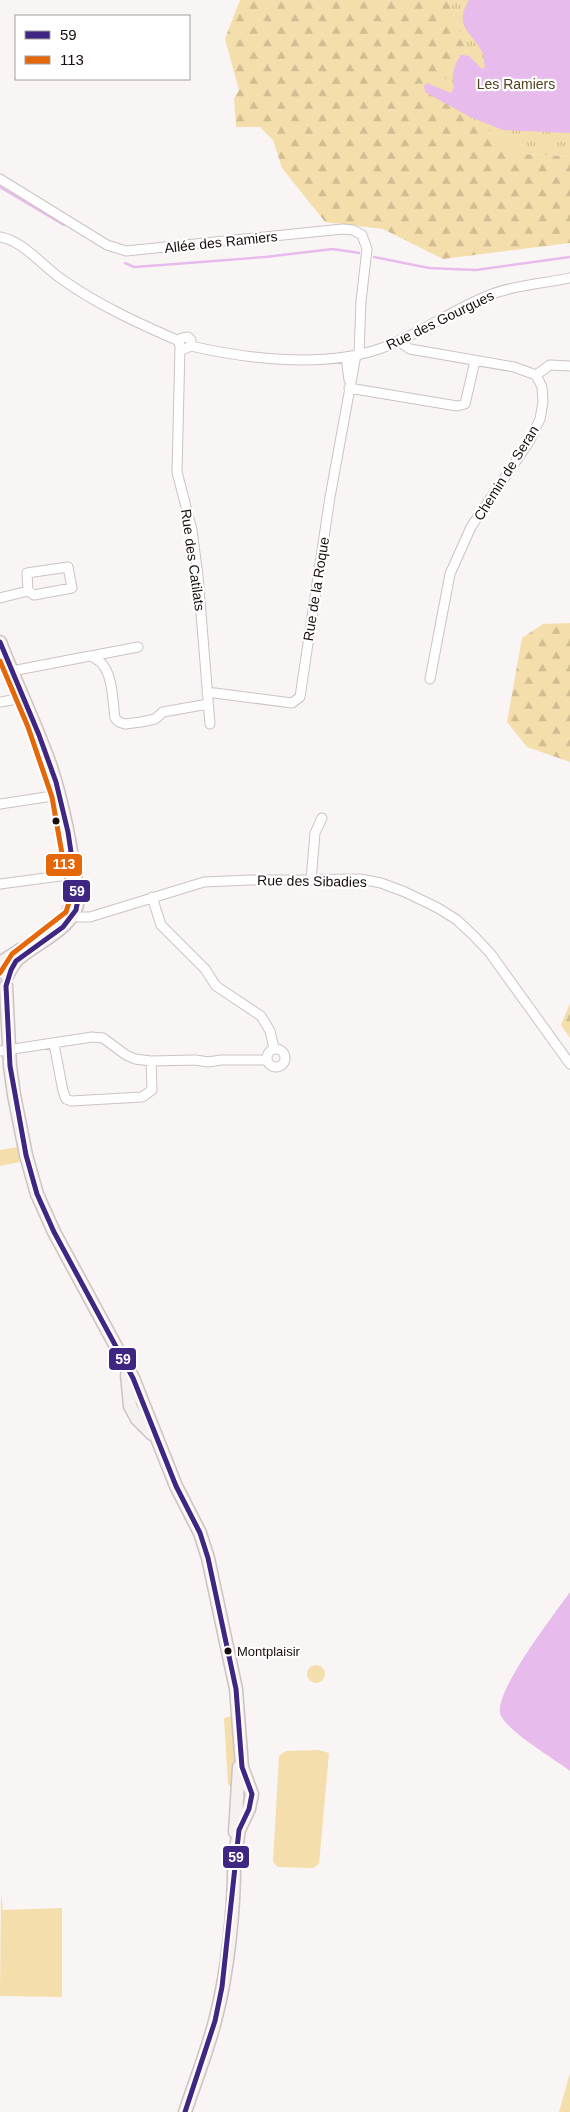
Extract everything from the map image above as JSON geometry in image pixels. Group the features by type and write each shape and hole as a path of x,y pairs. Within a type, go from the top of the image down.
{"main road":[{"path":"0,642 38,733 59,795 69,846 72,911 56,932 17,960 3,980 5,1051 26,1155 37,1194 54,1232 134,1378 176,1486 200,1533 208,1558 236,1689 239,1739 244,1774 252,1794 249,1809 239,1830 234,1861 227,1950 215,2022 184,2112"},
{"path":"0,963 58,923 72,911"}],"street":[{"name":"Allée des Ramiers","path":"0,179 107,245 126,251 343,229 353,230 362,235 367,249 357,355"},
{"name":"Rue des Gourgues","path":"0,237 14,241 48,270 87,296 184,346 251,358 346,357 357,355 398,341 456,309 497,292 570,278"},
{"name":"Allée des Ramiers","path":"360,332 368,352"},
{"path":"398,341 410,349 514,367 536,375 550,365 570,366"},
{"name":"Rue des Catilats","path":"184,346 180,368 177,472 192,530 197,567 210,724"},
{"name":"Rue de la Roque","path":"207,692 292,703 300,697 327,516 349,388 357,355"},
{"name":"Rue de la Roque","path":"346,357 349,372 349,388"},
{"path":"349,388 457,406 464,404 475,360"},
{"name":"Chemin de Seran","path":"430,679 450,574 472,527 529,442 540,419 543,402 542,387 536,375"},
{"path":"0,598 28,591 34,595 72,588 68,567 27,573 28,591"},
{"path":"12,671 138,647"},
{"path":"90,656 102,662 107,671 115,718 119,722 125,724 155,719 163,712 208,704"},
{"path":"0,702 23,698"},
{"path":"0,804 59,795"},
{"path":"312,880 315,833 322,818"},
{"path":"0,884 70,875"},
{"name":"Rue des Sibadies","path":"72,911 90,917 204,882 360,880 381,883 438,908 457,920 490,953 570,1064"},
{"path":"152,897 161,925 204,969 216,986 261,1016 270,1031 274,1048"},
{"path":"5,1051 92,1037 103,1038 126,1055 151,1061 266,1060 272,1067 279,1067 284,1063 284,1054 274,1048"},
{"path":"54,1044 63,1091 66,1099 71,1101 142,1097 152,1090 151,1061"},
{"path":"266,1060 267,1054 274,1048"}],"green space":[{"path":"240,0 448,0 469,56 439,85 523,154 570,156 570,243 443,259 383,229 325,222 282,168 273,140 260,127 236,127 234,99 239,90 225,39"},
{"name":"Les Ramiers","path":"448,0 570,0 570,156 523,154 452,105 439,85 469,56"},
{"path":"570,623 570,762 527,747 507,722 522,638 543,624"},
{"path":"570,1003 570,1038 561,1025"},
{"path":"17,1147 20,1162 0,1166 0,1150"},
{"path":"316,1665 322,1668 325,1674 322,1680 316,1683 310,1680 307,1674 310,1668"},
{"path":"232,1716 235,1777 233,1789 228,1784 224,1718"},
{"path":"318,1750 329,1753 319,1864 313,1868 278,1867 273,1862 279,1756 286,1751"},
{"path":"1,1893 3,1910 62,1908 62,1997 0,1996"},
{"path":"570,2073 570,2112 559,2112"}],"shaded area":[{"name":"Les Ramiers","path":"469,0 570,0 570,133 503,130 470,117 425,92 424,86 427,83 451,93 454,87 454,71 461,55 469,56 482,69 485,67 483,54 466,30 464,24 464,9"},
{"path":"570,1592 570,1771 513,1730 501,1716 500,1706 514,1673"}],"waterway":[{"path":"0,187 64,225"},
{"path":"125,263 134,267 265,257 333,249 359,253"},
{"path":"374,257 429,268 476,270 570,257"}],"transit line":[{"name":"59","path":"0,642 39,735 56,782 68,832 78,899 76,910 63,927 16,961 6,986 10,1066 26,1155 37,1194 54,1232 133,1378 176,1486 200,1533 208,1558 236,1689 242,1767 252,1794 249,1809 239,1830 222,1987 215,2021 185,2112"},
{"name":"113","path":"0,661 28,727 52,797 70,899 66,912 12,954 0,973"}],"place":[{"name":"Montplaisir","path":"228,1651"}]}
